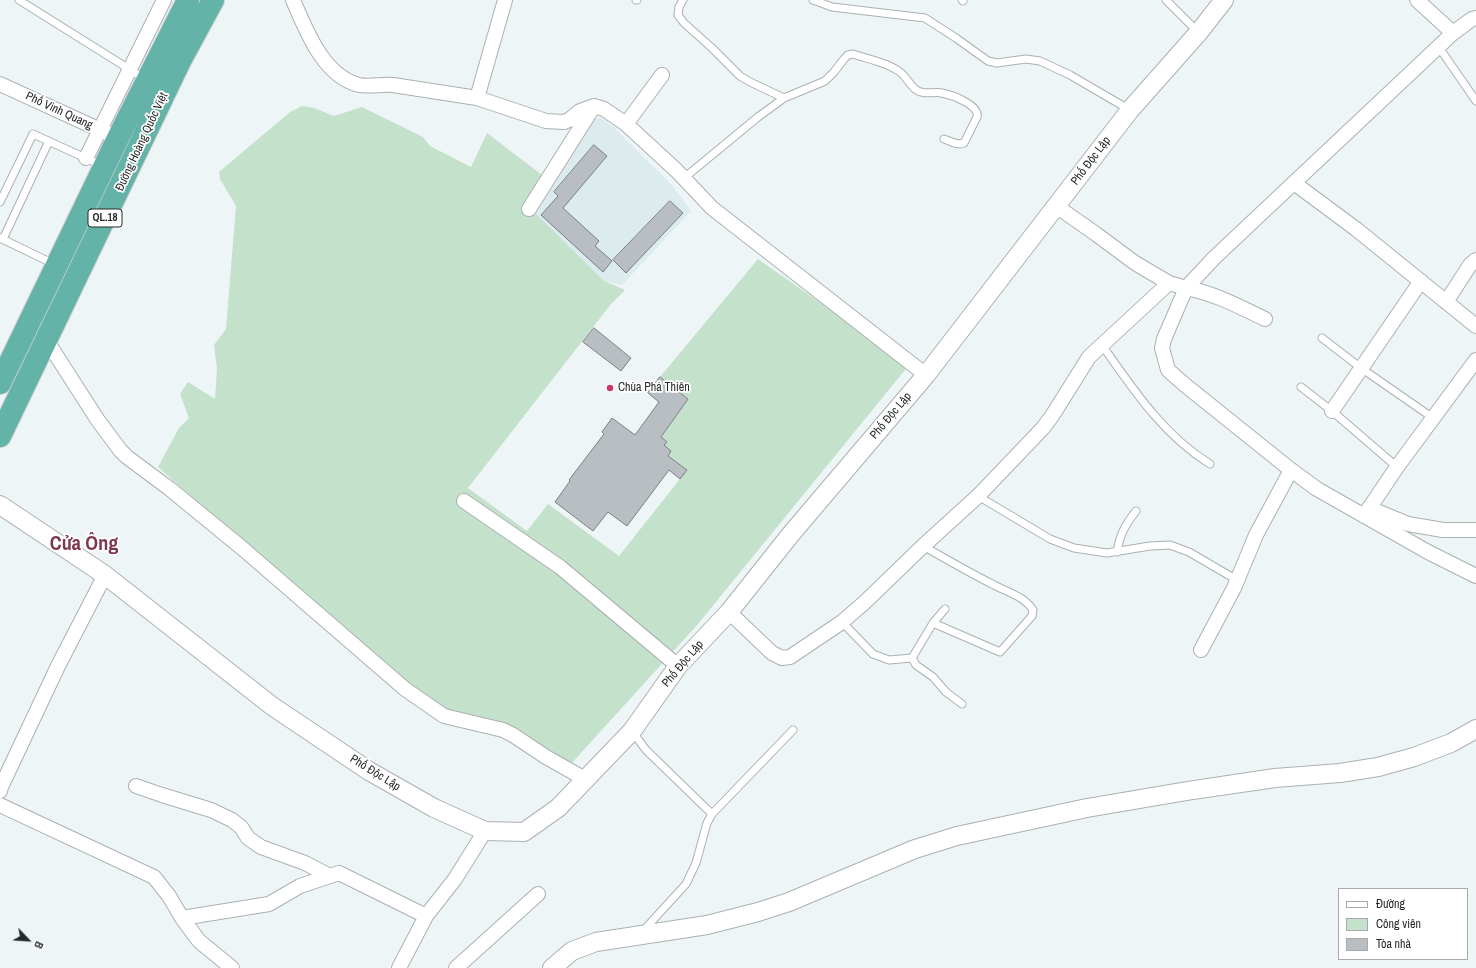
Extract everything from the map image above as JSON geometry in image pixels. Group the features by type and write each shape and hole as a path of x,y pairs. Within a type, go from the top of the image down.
{"highway":[{"name":"Đường Hoàng Quốc Việt","path":"0,383 57,266 95,162 138,75 188,0"},
{"name":"Đường Hoàng Quốc Việt","path":"0,436 47,341 180,61 213,0"}],"street":[{"path":"138,75 164,0"},
{"path":"293,0 315,47 331,68 347,80 361,86 383,84 393,85 477,98 546,121 564,122 580,111 594,106 604,109 626,124 684,178 712,208 926,374"},
{"path":"477,98 505,0"},
{"name":"Phố Độc Lập","path":"0,505 105,575 272,706 369,771 434,808 485,831 524,832 558,808 584,779 632,731 678,666 729,612 791,534 926,374 1130,110 1199,32 1224,0"},
{"path":"1417,0 1453,33"},
{"path":"1476,18 1472,19 1438,46 1214,258 1186,288 1164,339 1162,348 1168,370 1291,470 1318,489 1366,512 1428,552 1476,576"},
{"path":"626,124 662,75"},
{"name":"Phố Vinh Quang","path":"0,84 109,134"},
{"path":"529,209 594,106"},
{"path":"1294,183 1356,229 1476,326"},
{"path":"1056,206 1135,263 1164,280 1186,288 1197,290 1233,304 1265,319"},
{"path":"1446,302 1470,265 1476,260"},
{"path":"729,612 767,649 782,658 790,657 842,622 978,496 1043,428 1089,357 1164,280"},
{"path":"1332,411 1421,281"},
{"path":"47,341 97,419 127,457 170,489 242,548 404,688 444,716 503,730 513,735 546,757 584,779"},
{"path":"1366,512 1397,467 1476,360"},
{"path":"1201,650 1237,580 1256,535 1291,470"},
{"path":"464,501 560,567 678,666"},
{"path":"1366,512 1408,524 1443,530 1476,530"},
{"path":"0,788 58,666 105,575"},
{"path":"552,968 572,951 596,942 707,925 790,902 915,849 957,836 1087,808 1179,792 1275,778 1340,773 1378,767 1414,757 1451,743 1476,729"},
{"path":"136,786 162,796 211,810 232,820 241,827 248,838 261,847 305,863 328,876"},
{"path":"0,805 154,877 200,941 232,968"},
{"path":"399,968 426,916 455,879 485,831"},
{"path":"182,918 269,904 300,886 339,873 344,874 426,916"},
{"path":"456,968 538,894"}],"lane":[{"path":"19,0 138,75"},
{"path":"683,0 679,7 678,15 684,23 740,76 784,98"},
{"path":"813,0 832,7 925,18 988,61 997,63 1026,59 1040,61 1070,75 1130,110"},
{"path":"1166,0 1199,32"},
{"path":"1438,46 1476,101"},
{"path":"684,178 758,117 784,98 825,80 834,72 848,55 852,54 894,68 902,74 916,90 924,93 942,93 964,101 975,109 978,114 964,143 957,144 944,139"},
{"path":"0,202 33,134 95,162"},
{"path":"49,141 1,239 57,266"},
{"path":"1322,338 1433,418"},
{"path":"1102,345 1142,401 1165,428 1197,456 1210,464"},
{"path":"1301,387 1332,411 1397,467"},
{"path":"978,496 1050,539 1074,548 1107,553 1150,546 1170,545 1189,552 1237,580"},
{"path":"1118,552 1122,530 1136,511"},
{"path":"923,546 995,586 1020,598 1029,604 1033,610 1032,616 1000,652 933,623"},
{"path":"912,658 933,623 945,608"},
{"path":"842,622 873,654 889,660 912,658"},
{"path":"912,658 916,665 962,704"},
{"path":"641,934 686,884 696,863 707,823 712,814 793,730"},
{"path":"632,731 646,750 712,814"}],"shaded area":[{"path":"592,118 602,118 612,126 672,185 691,211 622,285 604,281 531,210"}],"green space":[{"path":"302,106 314,108 334,116 362,107 423,137 430,146 471,167 487,133 546,178 532,210 604,281 625,290 611,304 468,488 527,531 548,504 619,556 687,470 668,456 671,451 664,445 666,442 661,437 688,399 660,377 758,259 909,365 698,624 570,765 449,713 421,695 342,629 158,467 179,428 189,418 180,394 188,382 215,399 217,369 214,345 226,329 236,206 220,179 219,172 290,112"}],"building":[{"path":"594,145 607,156 563,208 599,241 595,246 612,261 603,272 541,215 558,196 554,192"},
{"path":"670,201 683,213 626,273 613,260"},
{"path":"594,328 631,358 621,371 583,342"},
{"path":"660,377 688,399 661,437 667,442 664,445 671,451 668,456 687,470 680,479 669,470 627,526 608,512 593,531 555,502 570,481 569,480 604,434 602,432 612,418 635,435 659,402 648,393"}],"place":[{"name":"Chùa Phả Thiên","path":"610,388"}],"district":[{"name":"Cửa Ông","path":"84,545"}]}
